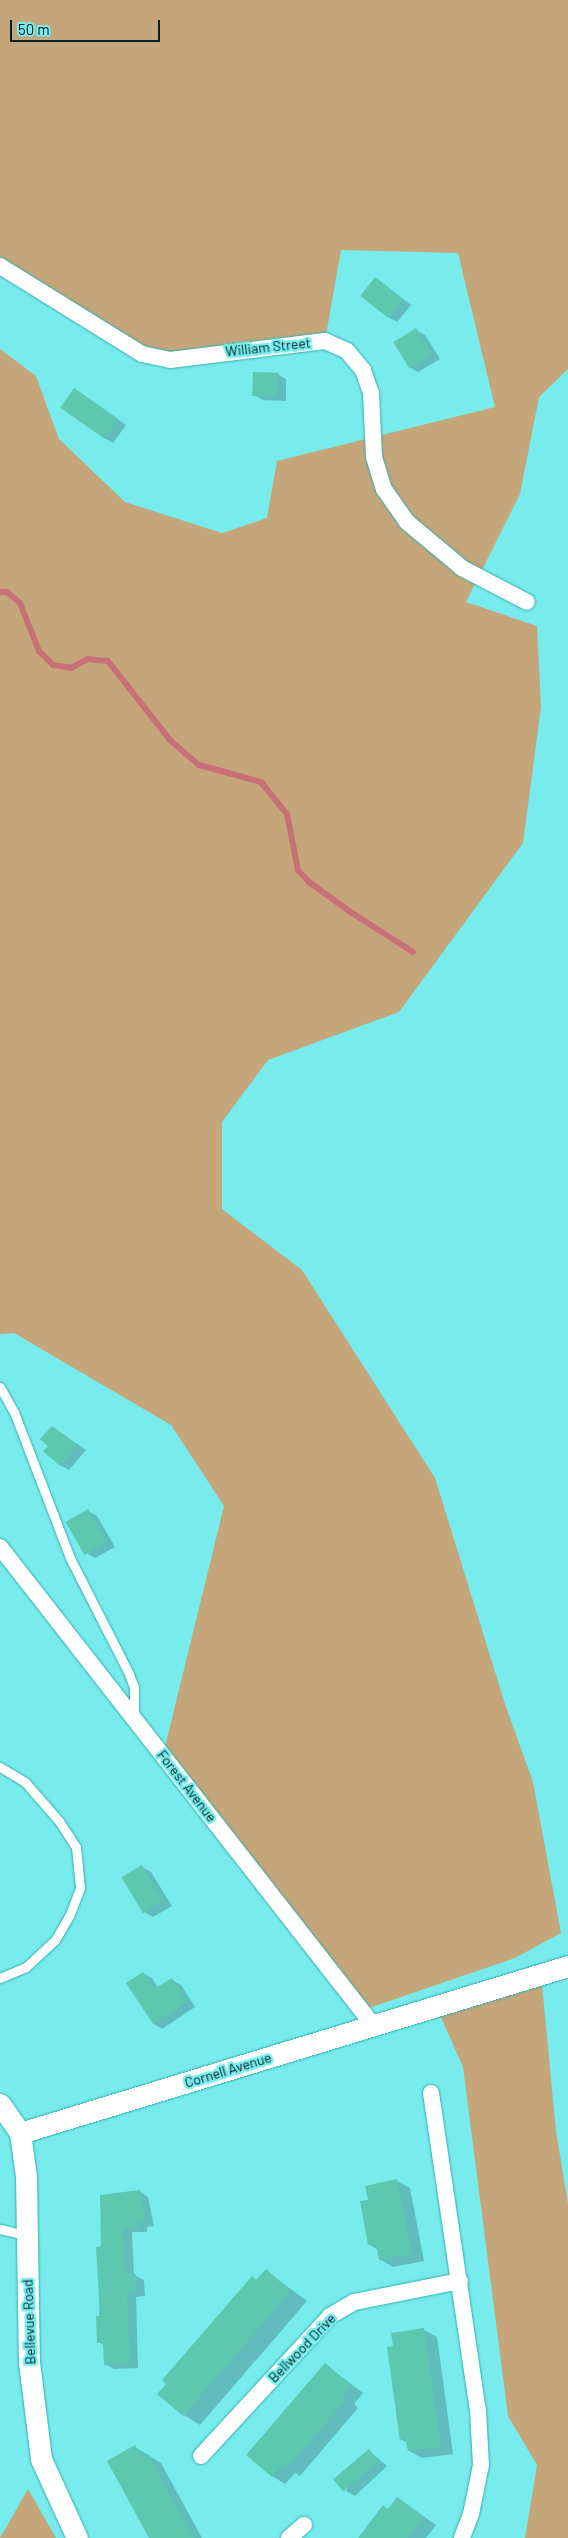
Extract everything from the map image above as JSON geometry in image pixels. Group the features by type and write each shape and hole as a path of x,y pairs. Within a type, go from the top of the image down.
{"street":[{"name":"William Street","path":"0,266 142,354 170,360 325,341 347,350 363,370 371,393 374,457 384,490 407,522 462,568 528,602"},
{"name":"Forest Avenue","path":"0,1547 373,2025"},
{"name":"Cornell Avenue","path":"20,2133 568,1966"},
{"path":"430,2093 460,2281 478,2410 481,2465 471,2514 462,2538"},
{"name":"Bellevue Road","path":"0,2104 20,2133 26,2176 33,2408 42,2459 77,2538"},
{"name":"Bellwood Drive","path":"201,2456 330,2316 354,2302 460,2281"},
{"path":"288,2538 304,2525"}],"lane":[{"path":"0,1387 14,1412 70,1558 129,1674 134,1687 134,1718"},
{"path":"0,1767 25,1782 60,1821 76,1847 80,1888 69,1916 55,1940 26,1967 0,1978"},
{"path":"0,2229 27,2235"}],"shaded area":[{"path":"0,0 568,0 568,369 539,397 520,494 466,602 537,626 541,707 523,843 399,1012 268,1060 222,1122 222,1209 302,1270 435,1478 505,1704 533,1782 561,1933 515,1958 363,2010 163,1755 224,1506 171,1425 14,1333 0,1334 0,349 36,376 59,439 125,502 222,533 267,518 277,461 495,407 458,253 341,250 325,341 142,354 0,266"},
{"path":"541,1974 556,2131 568,2204 568,2538 525,2538 537,2465 508,2416 463,2067 436,2006"},
{"path":"28,2489 56,2538 0,2538"}],"building":[{"path":"375,277 403,299 389,318 360,296"},
{"path":"416,328 432,354 410,369 393,342"},
{"path":"253,372 278,373 277,397 252,396"},
{"path":"74,388 118,419 104,439 60,408"},
{"path":"52,1426 78,1445 60,1466 43,1451 48,1446 40,1439"},
{"path":"88,1509 107,1542 84,1555 65,1522"},
{"path":"142,1865 164,1901 143,1913 121,1877"},
{"path":"143,1972 154,1989 172,1978 187,2002 153,2024 126,1983"},
{"path":"397,2179 412,2254 379,2260 376,2244 368,2245 360,2201 368,2200 365,2186"},
{"path":"140,2190 146,2221 138,2223 138,2228 123,2228 125,2274 136,2274 136,2292 127,2292 130,2364 104,2365 103,2343 97,2343 96,2316 100,2316 96,2247 101,2246 100,2195"},
{"path":"266,2269 291,2291 183,2416 157,2394 166,2384 162,2380 252,2276 256,2280"},
{"path":"424,2328 441,2447 408,2451 405,2436 400,2441 387,2347 393,2346 391,2333"},
{"path":"325,2363 351,2385 342,2396 346,2400 286,2469 282,2465 272,2477 246,2455"},
{"path":"135,2445 142,2457 148,2454 194,2538 149,2538 107,2461"},
{"path":"369,2449 379,2461 343,2491 333,2479"},
{"path":"397,2497 424,2517 408,2538 358,2538 383,2505 388,2509"}],"waterway":[{"path":"0,592 7,592 20,603 39,651 53,665 71,668 88,659 108,661 170,740 199,765 261,782 287,814 298,870 309,882 352,913 413,952"}]}
